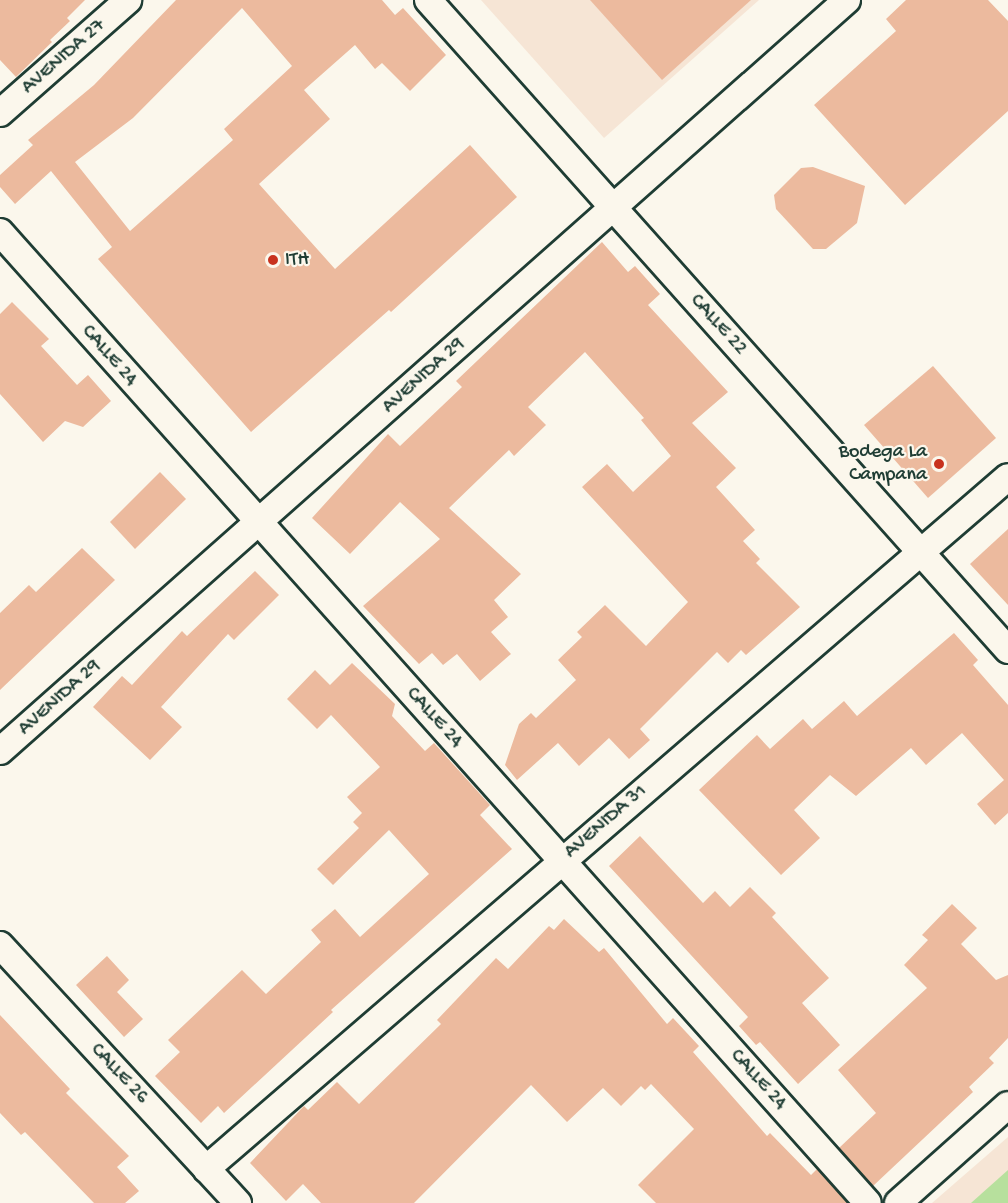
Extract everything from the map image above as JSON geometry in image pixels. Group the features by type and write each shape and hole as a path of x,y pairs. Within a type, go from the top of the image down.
{"street":[{"name":"AVENIDA 27","path":"0,113 128,0"},
{"name":"CALLE 22","path":"428,0 1008,650"},
{"name":"AVENIDA 29","path":"0,752 847,0"},
{"name":"CALLE 24","path":"0,232 868,1203"},
{"name":"AVENIDA 31","path":"206,1169 1008,477"},
{"name":"CALLE 26","path":"0,945 238,1203"},
{"path":"898,1203 1008,1105"}],"shaded area":[{"path":"481,0 759,0 604,138"},
{"path":"1008,1137 1008,1203 932,1203"}],"green space":[{"path":"1008,1170 1008,1203 971,1203"}],"building":[{"path":"0,0 85,0 67,18 70,21 50,40 52,42 16,77 0,60"},
{"path":"176,0 382,0 395,15 403,8 446,55 410,91 382,63 375,69 355,45 304,90 330,119 259,184 335,269 470,145 517,197 391,312 389,310 251,432 98,259 112,247 51,171 15,204 0,187 0,175 33,145 28,140 94,85","holes":["242,8 292,66 224,129 233,140 130,231 75,162 133,118"]},
{"path":"590,0 751,0 662,80"},
{"path":"906,0 988,0 1008,21 1008,111 905,205 814,105 896,31 886,19"},
{"path":"813,167 865,186 857,223 826,249 813,249 776,209 774,195 801,168"},
{"path":"602,242 628,272 635,266 660,294 648,305 728,392 692,423 736,468 716,487 755,530 743,541 760,559 756,563 800,607 746,655 741,650 728,663 717,652 640,729 650,740 629,759 609,738 579,766 558,743 517,780 505,765 519,724 531,713 536,718 576,680 558,660 582,637 577,632 605,605 646,646 688,602 582,487 607,464 633,492 671,456 641,420 644,418 585,352 528,407 546,425 514,456 509,450 449,508 521,574 494,600 508,617 491,632 511,654 480,681 457,654 443,665 432,653 419,664 363,606 440,539 400,502 350,554 312,518 388,434 400,446 462,387 456,381"},
{"path":"12,302 49,339 41,346 77,385 88,375 111,401 83,427 65,421 43,442 0,394 0,314"},
{"path":"933,366 996,438 928,498 864,425"},
{"path":"160,472 186,499 135,549 110,522"},
{"path":"1008,529 1008,605 970,564"},
{"path":"82,548 115,580 0,690 0,613 29,585 36,592"},
{"path":"255,571 279,595 234,640 228,634 161,707 182,727 150,760 93,707 122,676 132,685 182,631 187,636"},
{"path":"954,633 978,660 973,665 1008,705 1008,813 995,825 977,804 1004,780 962,733 926,765 911,748 856,796 830,775 794,810 820,838 781,875 699,790 757,735 770,749 803,719 812,729 844,701 857,716"},
{"path":"352,663 395,704 392,716 425,751 434,743 490,805 480,815 512,849 331,1010 333,1012 224,1113 218,1106 201,1123 155,1076 180,1052 168,1040 242,970 266,994 321,942 311,930 335,909 360,937 429,874 389,830 333,885 317,869 359,828 353,822 362,813 347,797 380,767 331,715 317,729 287,699 315,670 330,685"},
{"path":"640,836 703,903 715,891 730,907 750,887 776,913 772,917 829,978 802,1003 840,1045 798,1084 760,1042 756,1045 739,1026 748,1017 609,866"},
{"path":"952,904 977,928 961,944 996,980 1008,975 1008,1038 989,1058 994,1063 969,1087 973,1092 873,1186 839,1148 876,1113 838,1070 927,988 904,965 928,940 922,935"},
{"path":"564,919 599,952 604,948 667,1024 673,1018 699,1046 693,1052 767,1136 770,1133 811,1175 817,1169 848,1203 656,1203 638,1185 694,1129 651,1084 645,1090 641,1086 621,1106 603,1088 567,1122 531,1085 414,1203 321,1203 303,1184 286,1201 250,1163 304,1106 308,1110 337,1082 359,1104 441,1024 437,1020 496,958 508,969 549,926 554,930"},
{"path":"107,956 129,980 117,992 143,1019 124,1037 76,985"},
{"path":"0,1015 70,1089 66,1093 129,1156 117,1167 139,1191 125,1203 94,1203 25,1132 21,1135 0,1113"}],"place":[{"name":"ITH","path":"273,260"},
{"name":"Bodega La Campana","path":"939,464"}]}
